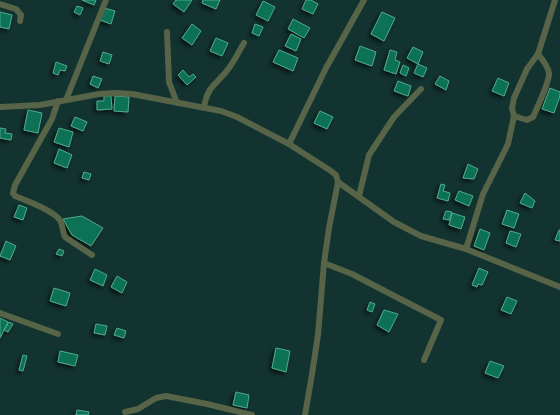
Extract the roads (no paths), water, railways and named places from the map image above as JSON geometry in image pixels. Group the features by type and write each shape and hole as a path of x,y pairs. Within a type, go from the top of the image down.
{"street":[{"path":"66,100 106,0"},
{"path":"289,144 326,68 364,0"},
{"path":"466,249 483,194 508,144 514,116 512,108 518,87 527,69 538,54 555,0"},
{"path":"0,4 19,11 21,15 20,21"},
{"path":"167,32 169,82 177,103"},
{"path":"204,107 209,89 230,67 244,43"},
{"path":"514,116 527,120 533,117 547,83 549,74 548,68 538,54"},
{"path":"359,196 369,155 394,117 421,89"},
{"path":"0,108 22,107 84,96 115,93 132,94 204,107 237,117 289,144 336,175 338,182 324,263 318,335 305,415"},
{"path":"58,101 52,119 15,185 13,193 15,196 46,210 58,218 66,236 92,255"},
{"path":"338,182 394,222 421,236 466,249 560,287"},
{"path":"324,263 352,274 441,320 424,360"},
{"path":"0,313 58,334"},
{"path":"125,412 138,409 156,398 166,396 252,415"}]}
